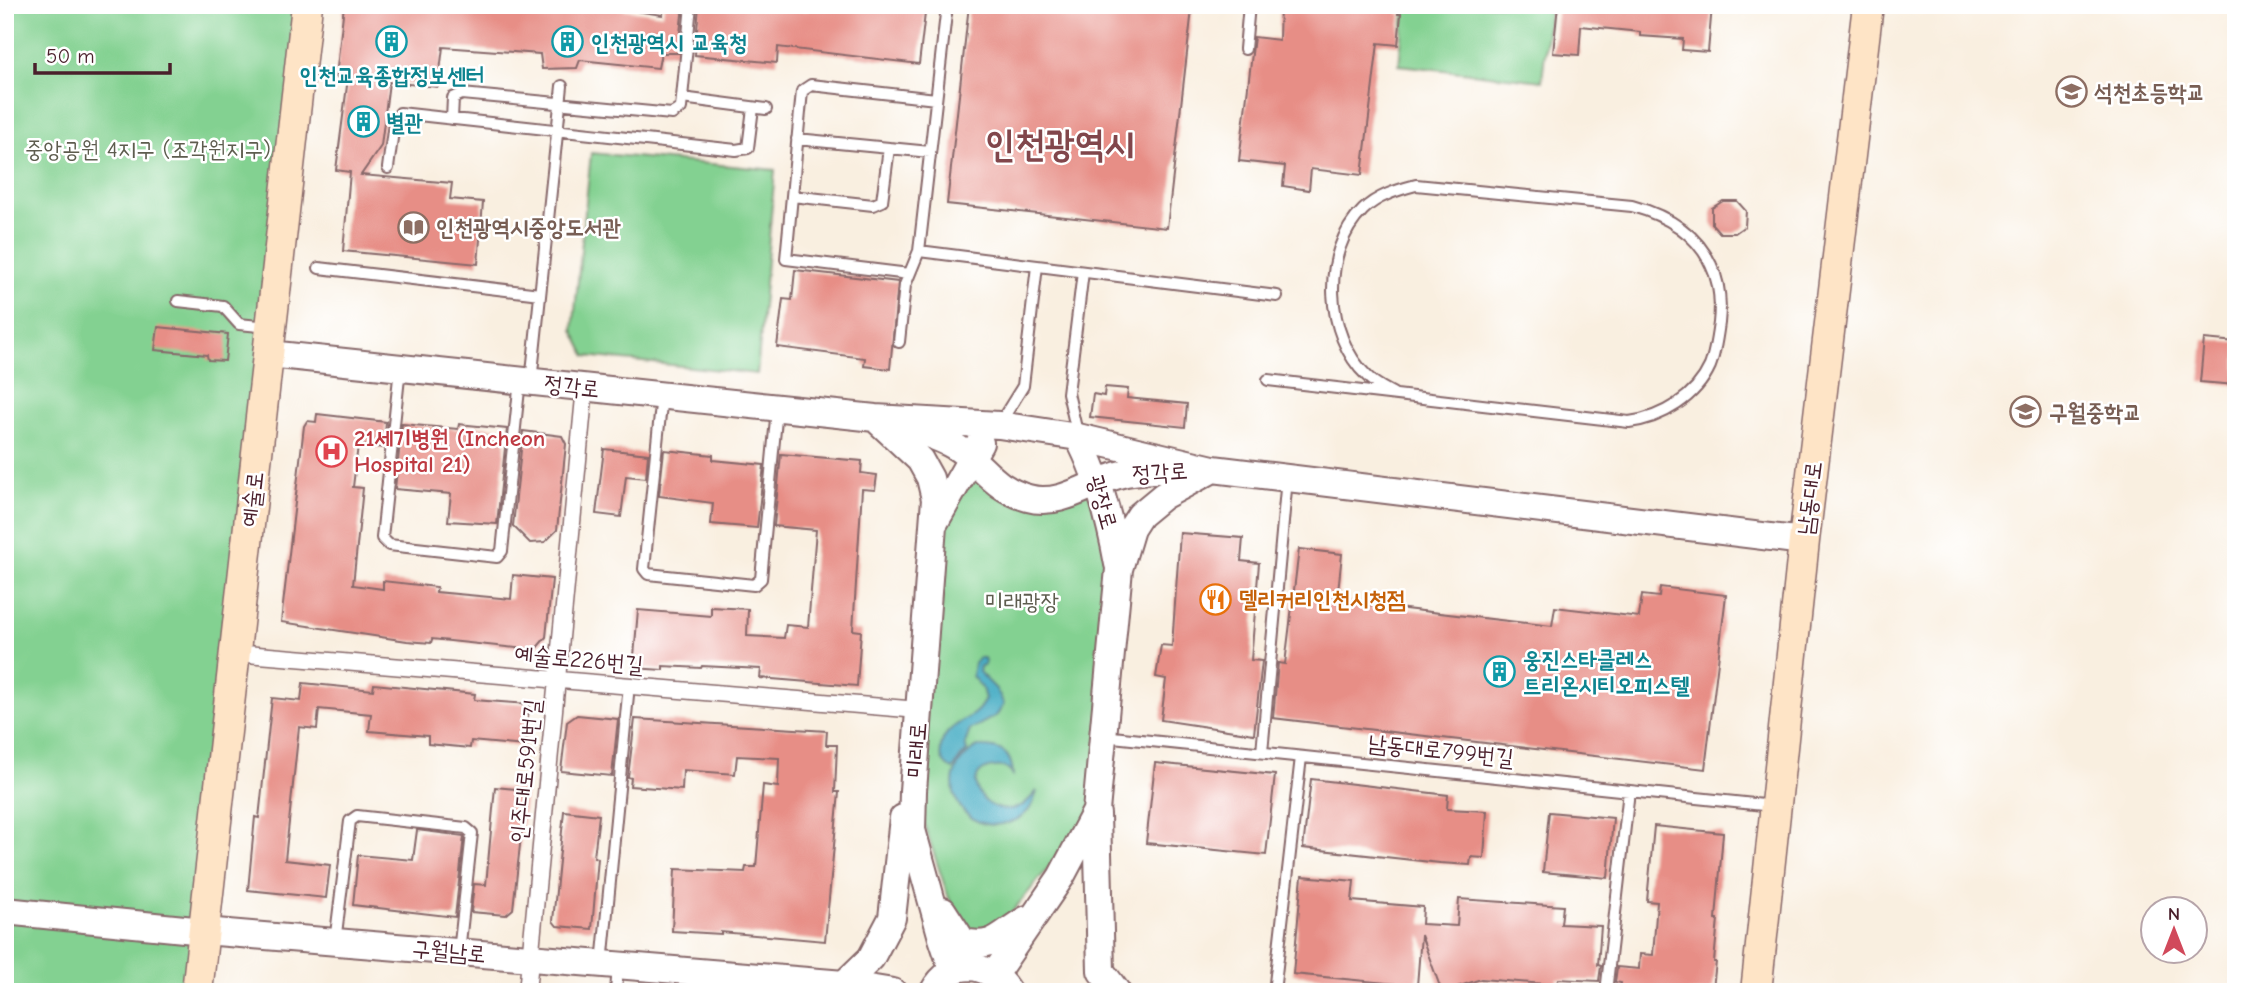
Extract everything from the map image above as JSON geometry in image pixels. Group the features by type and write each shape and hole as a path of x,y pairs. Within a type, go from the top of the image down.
{"main road":[{"name":"예술로","path":"197,992 307,5"},
{"name":"남동대로","path":"1756,992 1804,541 1868,5"}],"street":[{"name":"정각로","path":"270,341 400,368 875,418 999,425 1078,437 1213,469"},
{"name":"인주대로591번길","path":"527,992 585,387"},
{"name":"정각로","path":"875,418 956,446 989,478 1007,490 1030,499 1053,499 1125,473 1213,469"},
{"name":"미래로","path":"875,418 920,460 930,478 935,499 912,830 953,971"},
{"path":"934,523 979,443 999,425"},
{"name":"광장로","path":"1078,437 1091,460 1098,482 1119,569"},
{"path":"1117,992 1101,971 1096,811 1102,736 1119,569 1131,529 1140,515 1163,496 1213,469 1804,541"},
{"name":"예술로226번길","path":"235,653 919,710"},
{"path":"844,984 871,958 892,918 904,807 913,791"},
{"path":"933,992 944,976 953,971 974,967 1001,983 1037,913 1061,877 1096,811"},
{"path":"930,894 963,942 979,945 990,944 1013,926 1037,913"},
{"name":"구월남로","path":"5,911 204,931 610,964 783,985 844,984 893,992"}],"lane":[{"path":"452,119 453,98 462,94 672,114 681,108 691,5"},
{"path":"899,342 905,285 919,251 947,5"},
{"path":"1245,49 1249,5"},
{"path":"909,274 786,259 802,91 811,85 936,99"},
{"path":"400,368 382,538 389,545 497,557 502,551 525,381 540,294 562,86"},
{"path":"682,98 766,109"},
{"path":"388,169 394,122 400,113 736,150 748,148 753,108"},
{"path":"797,139 930,152"},
{"path":"792,196 873,205 882,201 889,148"},
{"path":"1268,380 1629,422 1642,420 1666,411 1685,398 1700,382 1710,365 1721,306 1712,266 1697,244 1676,223 1653,211 1632,206 1416,185 1400,189 1381,197 1363,210 1350,227 1338,253 1334,285 1335,315 1352,359 1368,378 1394,394"},
{"path":"919,251 1277,296"},
{"path":"999,425 1023,386 1037,266"},
{"path":"319,268 540,294"},
{"path":"1078,437 1068,393 1083,272"},
{"path":"178,301 223,306 239,324 270,341"},
{"path":"662,395 644,569 648,574 661,576 754,585 761,579 777,408"},
{"path":"1262,752 1287,478"},
{"path":"616,992 610,964 628,695"},
{"name":"남동대로799번길","path":"1102,736 1776,807"},
{"path":"1274,992 1301,757"},
{"path":"1606,992 1629,791"},
{"path":"335,942 350,821 357,816 467,828 471,833 459,952"}],"green space":[{"name":"중앙공원 4지구 (조각원지구)","path":"5,5 307,5 197,992 5,992"},
{"path":"1405,5 1550,5 1542,81 1399,65"},
{"path":"591,153 775,170 757,374 586,356 573,330"},
{"name":"미래광장","path":"971,458 1007,490 1098,482 1119,569 1096,811 996,931 979,934 962,927 948,896 913,791 934,523"}],"water":[{"path":"979,658 984,658 985,661 979,672 996,689 1004,704 997,715 970,730 965,744 967,751 953,769 944,762 941,747 948,732 973,715 985,699 982,688 972,676 974,663"},
{"path":"978,747 998,749 1007,755 1012,767 1013,775 1005,768 994,767 983,771 977,777 976,786 987,802 996,808 1008,809 1023,805 1037,791 1028,811 1016,820 993,825 977,821 965,812 957,800 953,786 955,772 963,758"}],"building":[{"path":"344,5 595,5 663,15 664,5 683,5 678,53 661,53 658,68 580,60 577,68 542,69 540,54 443,47 438,87 389,82 381,146 361,175 452,183 450,199 483,202 478,264 343,251 350,172 336,170 348,78 336,77"},
{"path":"699,5 744,5 807,11 808,5 926,5 919,64 778,47 777,63 695,55"},
{"path":"969,5 1159,5 1192,9 1167,228 947,204"},
{"path":"1280,5 1399,5 1398,14 1401,14 1398,45 1378,43 1362,175 1311,169 1309,190 1283,186 1285,166 1239,161 1254,37 1279,40"},
{"path":"1558,5 1621,5 1621,9 1654,11 1654,5 1712,6 1708,52 1682,50 1683,39 1640,36 1640,32 1581,26 1579,55 1553,53"},
{"path":"1723,201 1737,201 1746,211 1745,226 1735,233 1720,233 1712,224 1712,208"},
{"path":"795,270 898,282 890,369 864,366 865,358 777,347 783,299 792,300"},
{"path":"158,327 228,334 225,361 208,360 207,355 155,350"},
{"path":"2204,339 2236,342 2236,385 2200,382"},
{"path":"1105,387 1128,389 1127,398 1187,404 1185,427 1090,417 1093,394 1104,396"},
{"path":"317,414 386,422 384,448 358,445 353,487 363,488 353,585 383,589 383,581 437,587 436,592 511,599 513,575 552,579 546,637 535,650 432,639 431,643 407,641 281,622 304,426 307,421 316,422"},
{"path":"402,424 458,429 459,424 507,429 497,524 448,521 451,494 395,489"},
{"path":"523,431 562,436 566,444 557,530 545,542 530,543 513,526"},
{"path":"604,449 648,454 646,478 626,476 621,517 596,514"},
{"path":"664,450 713,455 713,460 764,465 757,528 711,524 713,503 659,496"},
{"path":"781,454 862,461 861,473 877,475 875,490 862,489 853,630 861,631 857,686 760,678 761,669 702,666 663,666 663,670 633,668 638,610 711,616 711,607 748,609 747,636 784,638 786,625 808,627 816,530 774,526"},
{"path":"1180,533 1243,538 1241,561 1259,563 1251,660 1262,661 1254,734 1161,720 1166,679 1156,677 1161,645 1172,646"},
{"name":"웅진스타클레스 트리온시티오피스텔","path":"1299,549 1342,554 1337,601 1552,626 1555,607 1639,617 1642,595 1659,597 1660,587 1726,595 1705,769 1273,718 1278,663 1285,664"},
{"path":"303,683 373,690 374,684 475,694 474,700 529,704 526,746 471,741 470,748 428,744 428,736 369,731 371,714 319,709 317,729 299,727 285,860 330,865 326,898 248,890 255,817 259,818 272,698 301,701"},
{"path":"577,715 618,719 612,776 561,771 567,722"},
{"path":"635,719 827,731 826,745 837,745 835,792 839,792 825,941 721,932 672,931 675,869 745,872 746,867 756,867 763,785 778,787 779,758 737,756 735,774 683,770 682,790 630,786 631,778 628,777"},
{"path":"1155,763 1275,775 1266,855 1146,843"},
{"path":"1311,779 1448,795 1447,809 1487,811 1484,858 1471,857 1470,865 1303,848"},
{"path":"495,787 526,790 513,909 506,915 471,912 474,884 486,885"},
{"path":"564,811 599,815 594,857 598,858 592,929 557,926 553,921"},
{"path":"1549,812 1613,818 1608,878 1543,872"},
{"path":"1654,826 1723,833 1716,919 1716,962 1713,988 1708,992 1620,992 1621,983 1615,982 1617,967 1639,969 1640,954 1653,955 1657,902 1647,901"},
{"path":"417,830 464,836 455,917 353,905 358,855 413,860"},
{"path":"1302,876 1354,881 1352,901 1423,907 1422,924 1457,926 1459,899 1563,906 1561,924 1601,926 1599,981 1558,979 1557,985 1481,979 1442,992 1421,935 1417,986 1293,974"}],"place":[{"name":"인천교육종합정보센터","path":"392,41"},
{"name":"인천광역시 교육청","path":"568,42"},
{"name":"석천초등학교","path":"2071,92"},
{"name":"별관","path":"363,122"},
{"name":"인천광역시중앙도서관","path":"413,227"},
{"name":"구월중학교","path":"2026,412"},
{"name":"21세기병원 (Incheon Hospital 21)","path":"331,451"},
{"name":"델리커리인천시청점","path":"1216,599"},
{"name":"웅진스타클레스 트리온시티오피스텔","path":"1500,672"}],"district":[{"name":"인천광역시","path":"1060,143"}]}
